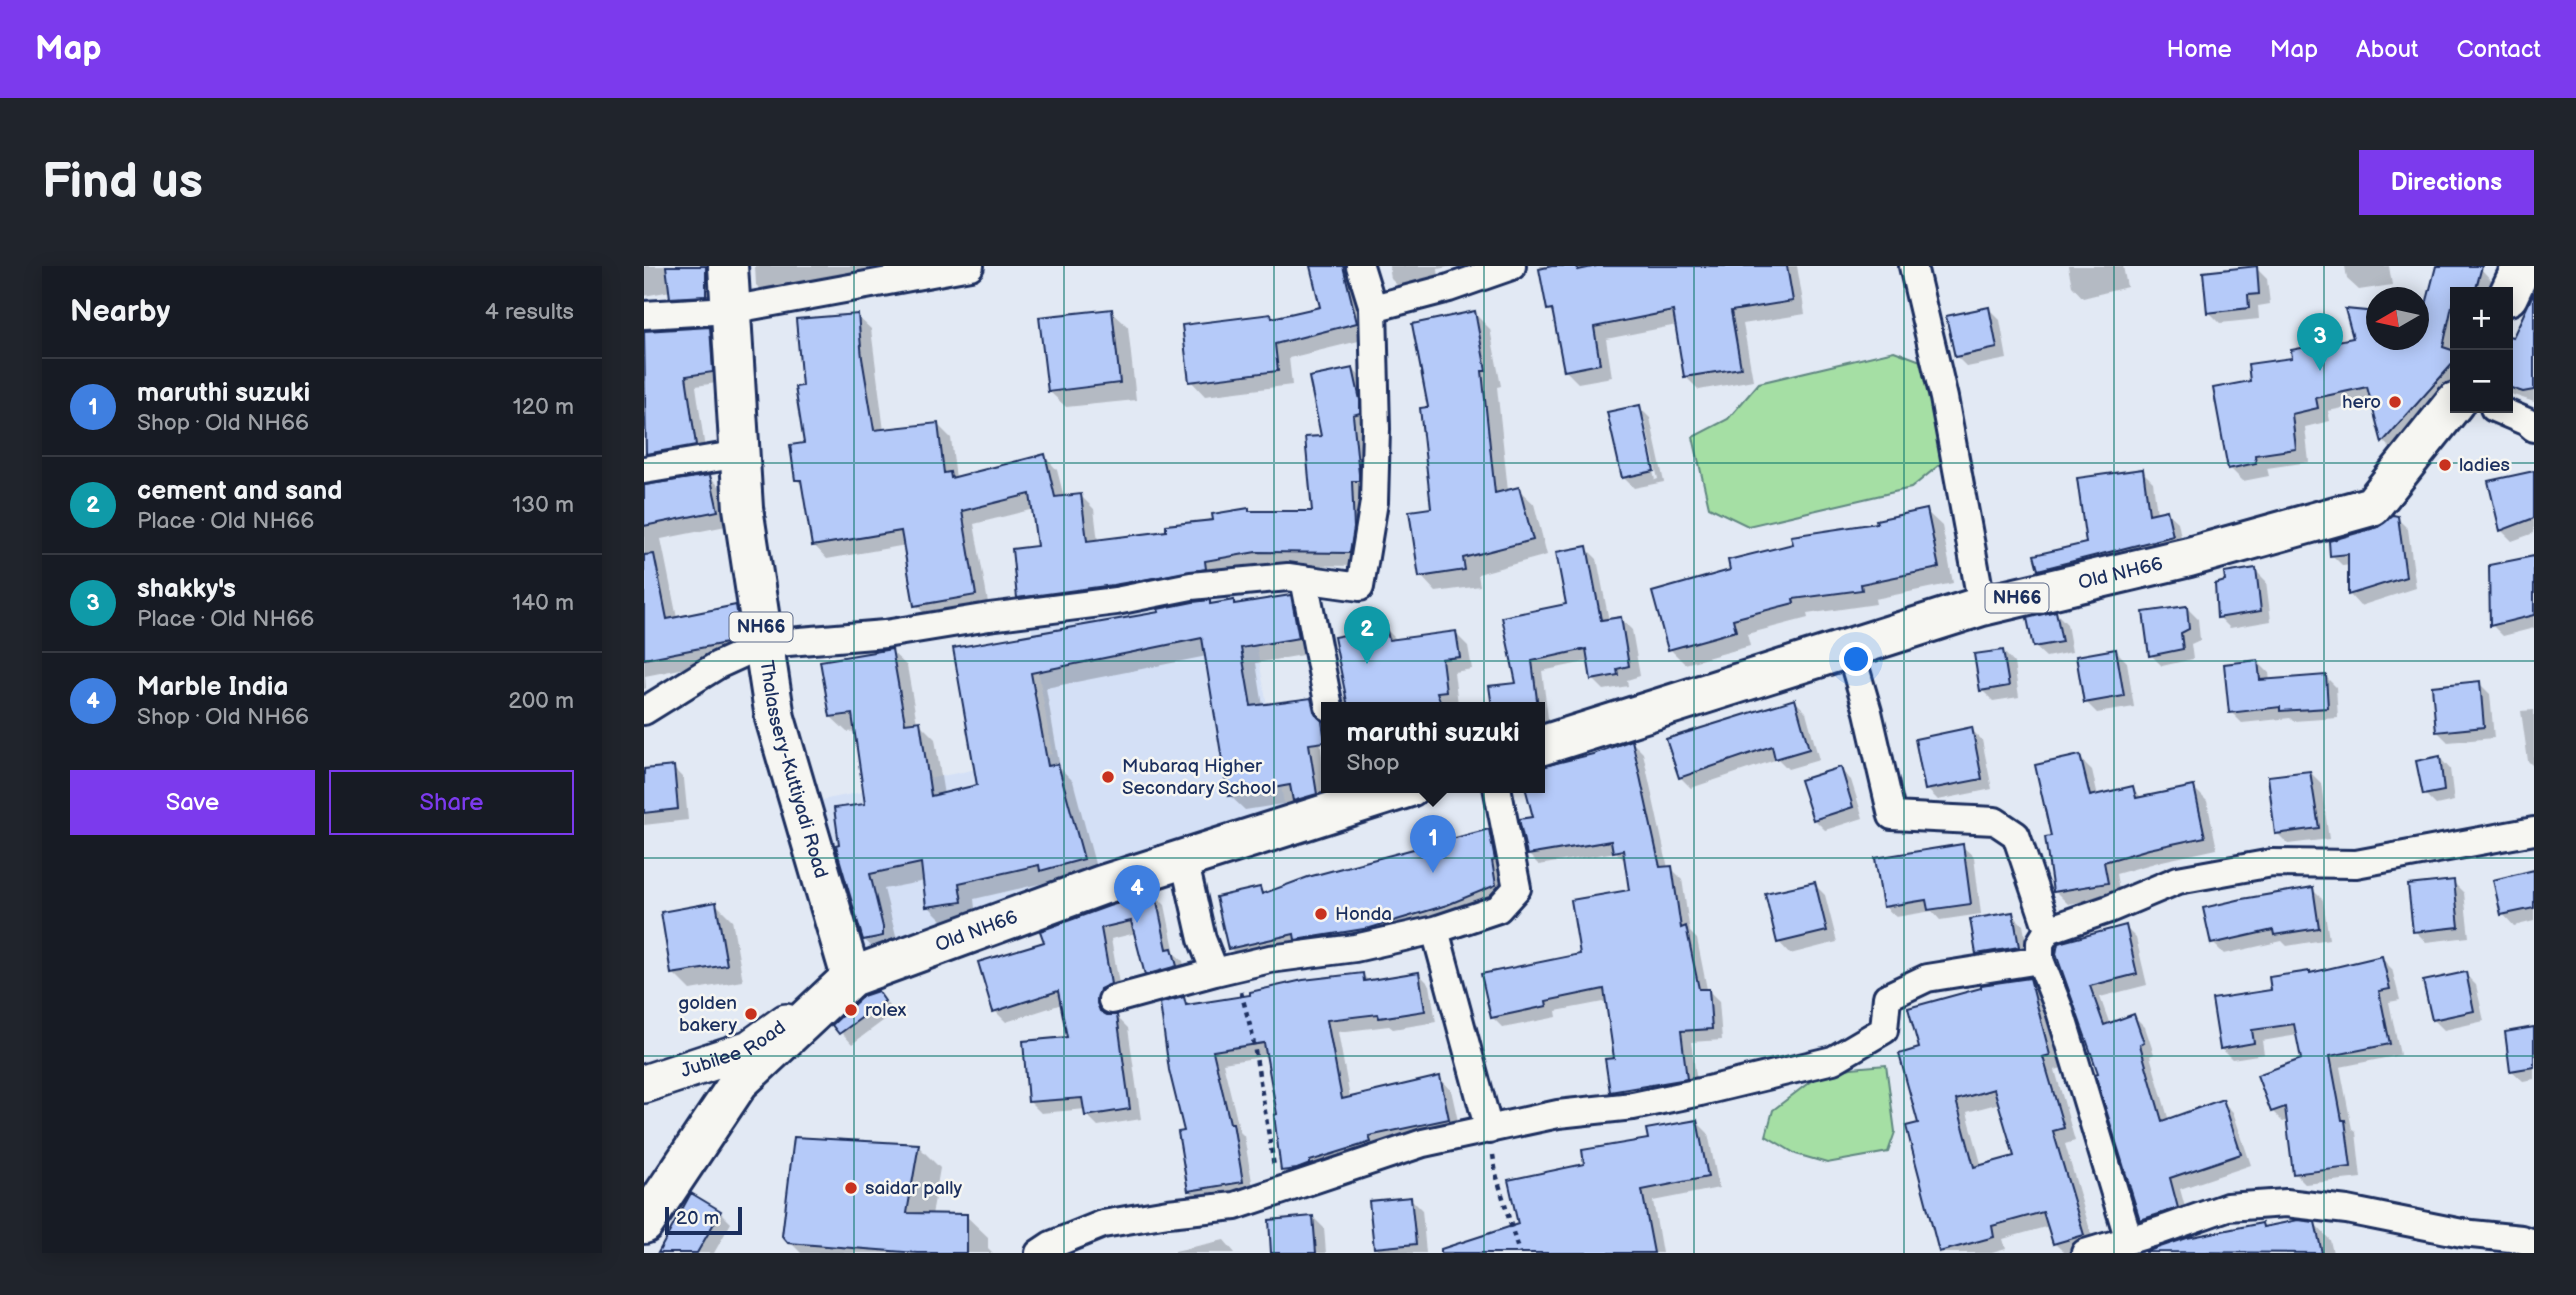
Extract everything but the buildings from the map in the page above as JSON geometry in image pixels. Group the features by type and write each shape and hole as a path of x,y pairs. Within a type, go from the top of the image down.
{"main road":[{"name":"Thalassery-Kuttiyadi Road","path":"728,266 744,508 775,718 851,977"},
{"path":"2512,287 2522,266"},
{"name":"Old NH66","path":"1545,744 1982,606 2189,557 2372,506 2450,408"},
{"name":"Old NH66","path":"644,1224 739,1082 851,977 1102,885 1184,859 1350,796 1370,793"}],"street":[{"path":"644,315 730,310 970,266"},
{"path":"644,711 718,665 764,644 885,634 989,617 1116,601 1191,586 1288,577 1360,587 1374,502 1376,429 1373,308 1360,266"},
{"path":"1373,308 1449,288 1512,266"},
{"path":"1913,266 1944,398 1982,606"},
{"path":"2506,413 2534,428"},
{"path":"644,470 740,454"},
{"path":"1304,579 1328,702"},
{"path":"1850,650 1868,712 1892,816 1995,821 2017,835 2048,930"},
{"path":"1112,1000 1226,969 1305,953 1355,948 1435,930 1498,909 1517,888 1498,793"},
{"path":"2129,1240 2060,1011 2040,961 2040,943 2048,930 2109,909 2178,880 2272,863 2356,864 2534,831"},
{"path":"1184,859 1202,939 1226,969"},
{"path":"1435,930 1489,1130"},
{"path":"1039,1253 1051,1245 1103,1224 1168,1213 1236,1206 1423,1143 1558,1114 1633,1106 1700,1093 1833,1060 1884,1030 1887,997 1897,992 1927,978 2040,961"},
{"name":"Jubilee Road","path":"646,1077 750,1049 851,977"},
{"path":"2085,1253 2227,1207 2287,1203 2347,1210 2462,1233 2521,1239 2534,1243"}],"path":[{"path":"1226,969 1265,1104 1278,1191"},
{"path":"1489,1130 1496,1174 1519,1253"}],"shaded area":[{"name":"Mubaraq Higher Secondary School","path":"1246,586 1286,814 853,954 822,800 1052,754 1030,620"}],"green space":[{"path":"1894,351 1926,363 1944,461 1911,488 1748,526 1709,507 1693,437 1728,419 1759,383"},
{"path":"1886,1065 1895,1132 1888,1152 1827,1163 1796,1154 1766,1136 1773,1110 1815,1078 1851,1068"}],"place":[{"name":"shakky's","path":"2320,371"},
{"name":"hero","path":"2395,402"},
{"name":"ladies","path":"2445,465"},
{"name":"cement and sand","path":"1367,664"},
{"name":"Mubaraq Higher Secondary School","path":"1108,777"},
{"name":"maruthi suzuki","path":"1433,873"},
{"name":"Honda","path":"1321,914"},
{"name":"Marble India","path":"1137,923"},
{"name":"rolex","path":"851,1010"},
{"name":"golden bakery","path":"751,1014"},
{"name":"saidar pally","path":"851,1188"}]}
